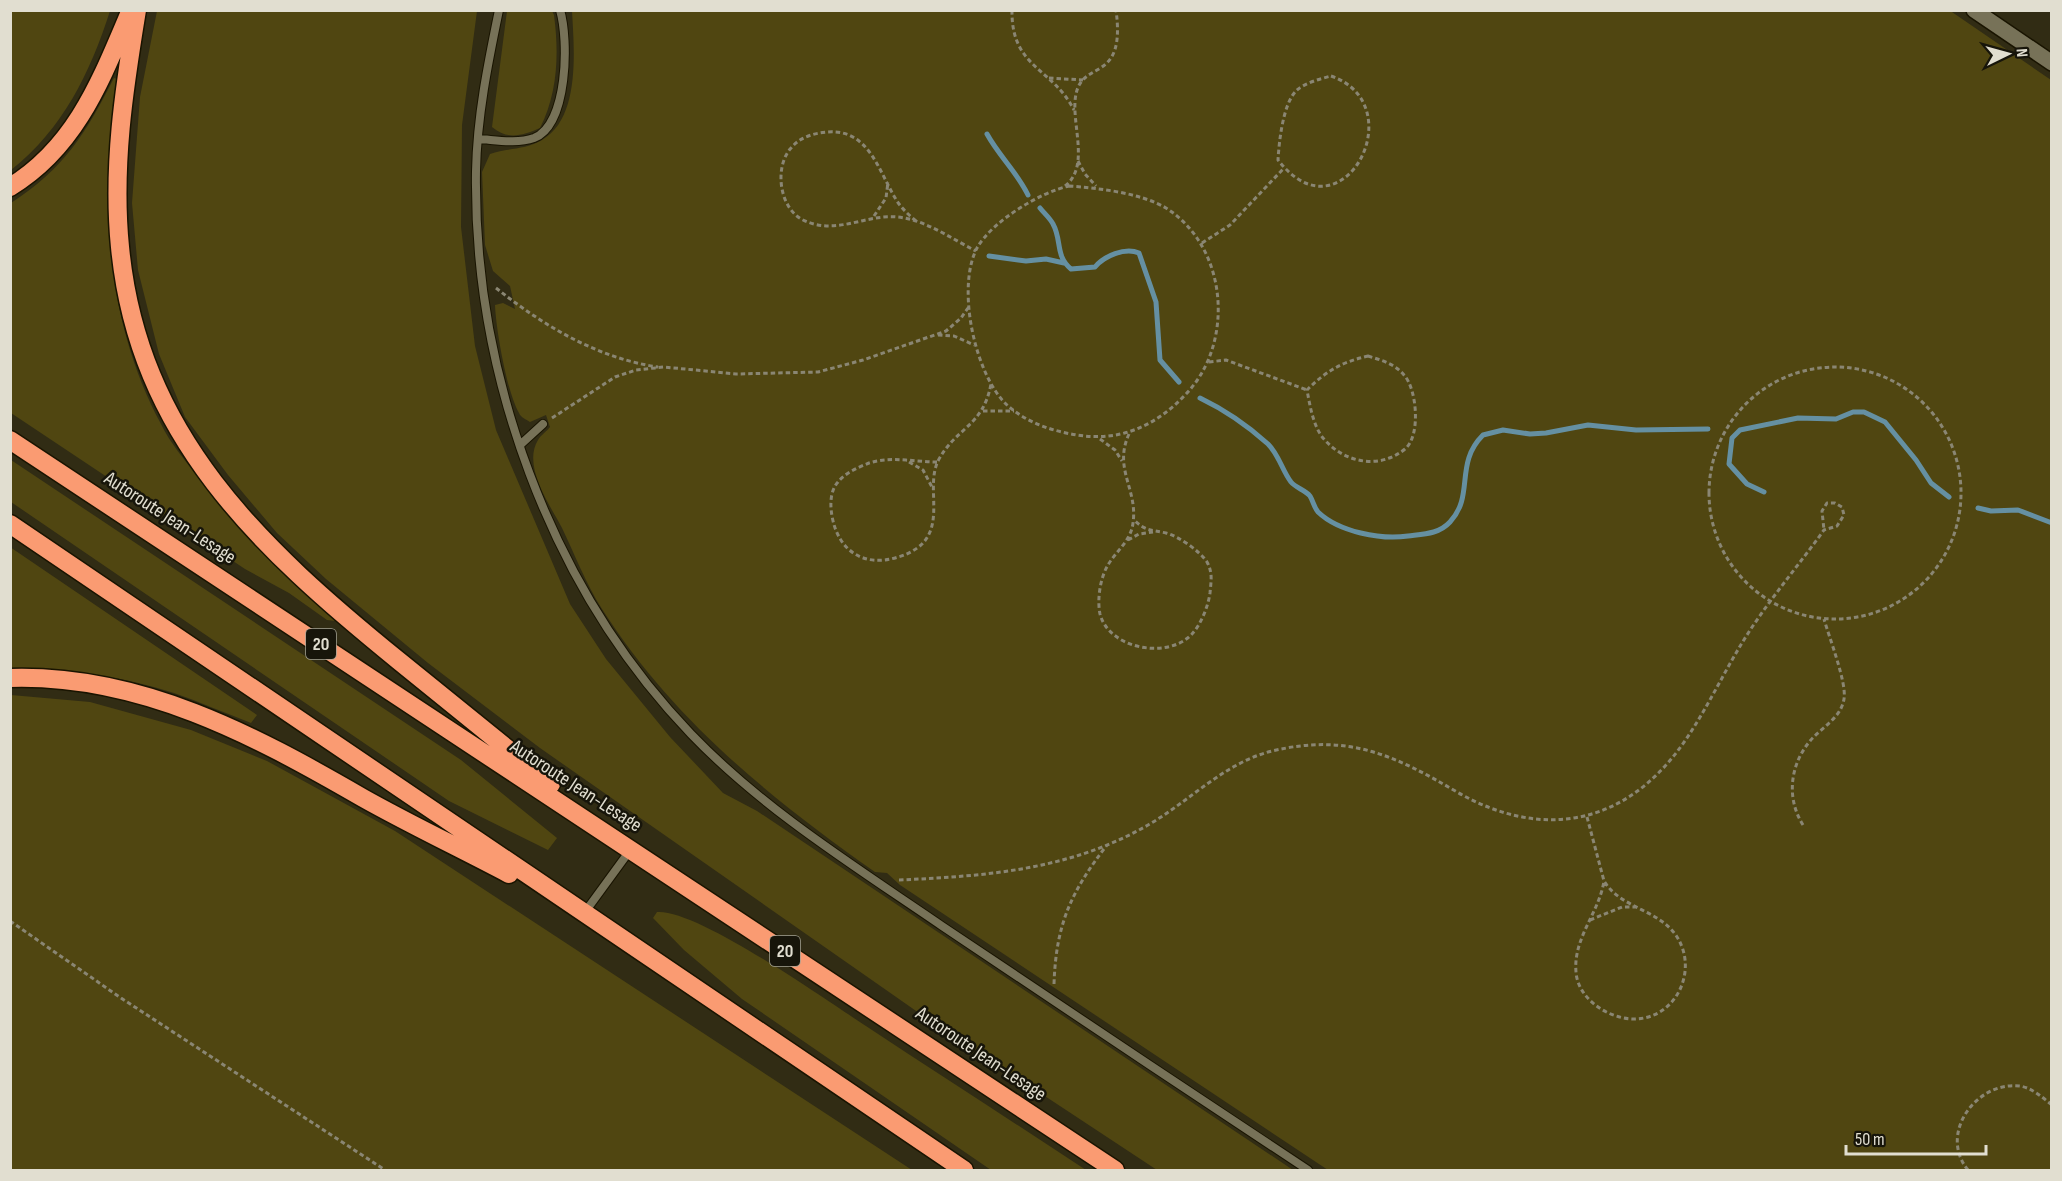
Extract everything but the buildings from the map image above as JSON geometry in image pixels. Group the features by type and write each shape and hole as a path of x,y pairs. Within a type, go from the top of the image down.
{"highway":[{"path":"10,187 45,162 76,125 100,81 131,10"},
{"path":"138,10 119,146 117,184 120,246 126,290 140,348 172,420 220,490 292,569 359,628 631,849"},
{"name":"Autoroute Jean-Lesage","path":"10,440 1115,1170"},
{"path":"10,524 964,1170"},
{"path":"10,678 55,679 112,687 147,696 219,722 294,757 363,798 585,913"}],"street":[{"path":"1974,10 2052,63"}],"lane":[{"path":"499,10 488,63 478,139 476,211 489,326 503,392 540,499 594,608 625,656 656,696 693,736 781,813 1054,1002 1308,1170"},
{"path":"478,139 520,141 536,138 556,116 565,42 560,10"},
{"path":"520,445 543,424"},
{"path":"585,913 631,849"}],"path":[{"path":"1012,10 1014,37 1018,48 1067,97 1075,112"},
{"path":"1063,187 1074,176 1078,161 1076,90 1083,80 1111,62 1117,48 1116,10"},
{"path":"1331,76 1344,81 1357,94 1370,132 1366,153 1356,170 1340,182 1319,186 1291,177 1284,168 1278,160 1279,144 1285,116 1295,92 1316,80 1331,76"},
{"path":"1046,77 1083,80"},
{"path":"916,221 902,208 888,180 860,141 843,133 806,136 791,148 782,162 781,180 784,196 802,220 846,226 873,217 897,217 916,221 976,251"},
{"path":"1078,161 1097,188"},
{"path":"1201,244 1230,225 1284,168"},
{"path":"873,217 886,198 888,180"},
{"path":"1063,187 1097,188 1164,207 1190,227 1201,244 1214,277 1218,303 1217,336 1209,362 1194,386 1180,401 1151,423 1130,432 1098,438 1057,432 1024,418 1006,404 991,384 975,346 969,306 971,271 976,251 987,236 1011,215 1044,194 1063,187"},
{"path":"483,277 519,305 585,346 637,364 736,374 818,372 863,360 946,331 961,318 969,306"},
{"path":"936,335 954,336 975,346"},
{"path":"1368,356 1388,362 1405,375 1413,395 1414,436 1406,448 1380,461 1360,462 1343,456 1322,437 1311,413 1307,390 1324,373 1346,361 1368,356"},
{"path":"1209,362 1226,360 1307,390"},
{"path":"1827,367 1846,367 1874,372 1900,384 1922,401 1940,423 1953,448 1960,476 1959,514 1955,532 1944,558 1926,581 1905,599 1880,612 1852,619 1824,619 1797,614 1771,602 1749,585 1730,563 1717,538 1710,511 1710,482 1719,446 1727,428 1744,406 1766,388 1791,375 1827,367"},
{"path":"543,424 580,397 615,377 636,370 664,368"},
{"path":"938,462 871,463 853,471 838,482 830,499 831,513 835,535 846,549 874,561 889,560 907,554 922,544 931,531 938,462 983,411 991,384"},
{"path":"983,411 1015,411"},
{"path":"1130,432 1123,448 1122,461 1134,520 1126,541 1107,566 1099,599 1106,629 1117,638 1136,646 1157,649 1175,645 1191,636 1201,621 1209,600 1212,575 1206,560 1187,545 1168,534 1143,529 1134,520"},
{"path":"1098,438 1115,450 1122,461"},
{"path":"907,461 923,470 934,492"},
{"path":"877,881 1024,871 1095,851 1149,825 1248,759 1274,751 1311,746 1345,745 1375,750 1430,775 1474,801 1530,820 1587,817 1615,807 1640,790 1682,745 1740,645 1824,530 1838,526 1844,515 1842,507 1835,503 1827,503 1821,511 1824,530"},
{"path":"1126,541 1139,534 1155,532"},
{"path":"1803,825 1792,797 1791,780 1804,750 1841,711 1845,696 1824,619"},
{"path":"1587,817 1604,881 1601,900 1576,953 1576,974 1581,989 1593,1005 1624,1017 1643,1019 1659,1013 1677,997 1684,984 1686,963 1674,932 1662,919 1618,897 1604,881"},
{"path":"1054,1002 1054,972 1069,902 1108,844"},
{"path":"1590,920 1622,907 1640,907"},
{"path":"10,921 121,998 385,1170"},
{"path":"1968,1170 1962,1163 1957,1142 1960,1124 1981,1095 2004,1086 2022,1086 2052,1104"}],"shaded area":[{"path":"1949,10 2051,80 2051,1170 1328,1170 900,885 887,873 875,872 798,815 725,754 692,721 630,649 602,609 535,473 534,450 539,438 550,427 546,415 530,422 521,416 510,391 497,329 495,305 503,303 515,309 510,286 493,271 485,245 482,172 490,154 529,146 542,140 555,130 563,116 569,99 574,62 572,11"},
{"path":"10,11 110,11 84,78 60,118 46,137 11,170"},
{"path":"157,11 477,11 462,125 461,227 475,346 496,430 570,604 606,659 670,737 723,793 757,811 1293,1170 1157,1170 919,1013 540,748 428,663 326,579 277,533 228,475 185,417 159,354 138,270 132,203 140,97"},
{"path":"507,11 552,11 556,29 556,73 546,115 540,128 515,135 503,134 492,127"},
{"path":"114,78 117,79 109,167 108,212 111,256 128,342 142,384 169,438 213,496 263,552 335,621 327,620 289,593 245,569 11,413 11,203 46,177 72,148 94,116"},
{"path":"11,460 461,760 557,838 548,850 449,801 11,502"},
{"path":"10,547 257,715 251,723 174,693 114,678 52,671 11,671"},
{"path":"11,695 90,702 191,730 267,761 395,831 912,1170 11,1170"},
{"path":"657,912 677,915 703,926 765,960 1086,1170 991,1170 742,999 684,950 653,918"}],"waterway":[{"path":"987,134 1028,195"},
{"path":"1040,208 1053,224 1063,259 1071,269 1095,267 1109,256 1121,252 1139,253 1156,302 1160,360 1179,382"},
{"path":"989,256 1026,261 1046,259 1064,263"},
{"path":"1200,398 1236,418 1268,444 1291,482 1310,496 1315,508 1327,519 1361,533 1386,537 1431,533 1450,522 1462,501 1469,457 1483,435 1503,430 1530,434 1546,433 1588,425 1636,430 1708,429"},
{"path":"1764,492 1747,484 1729,464 1732,438 1740,430 1798,418 1836,419 1853,412 1864,412 1885,422 1916,460 1931,483 1949,497"},
{"path":"1978,508 1991,511 2018,510 2052,523"}]}
